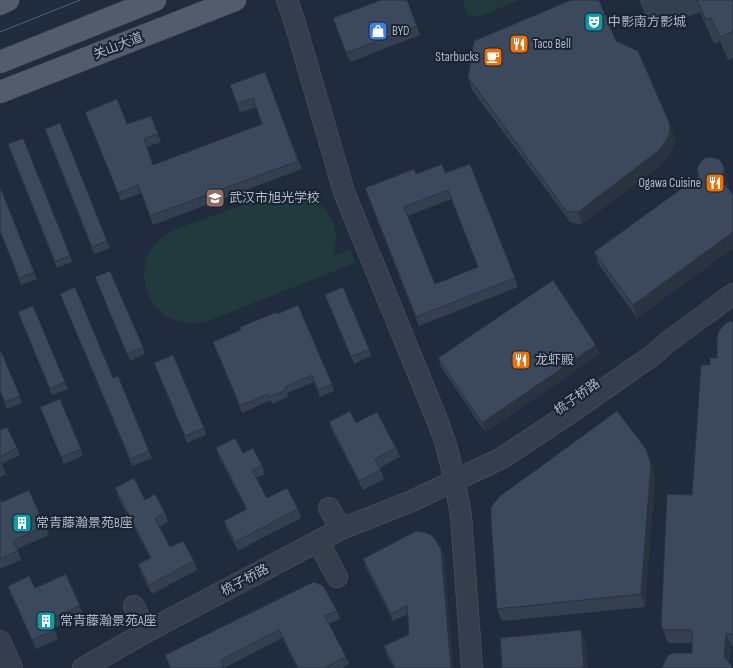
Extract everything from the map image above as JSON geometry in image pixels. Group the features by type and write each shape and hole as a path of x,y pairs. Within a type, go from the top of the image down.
{"main road":[{"path":"0,4 8,0"},
{"path":"0,62 155,0"},
{"name":"关山大道","path":"0,92 235,0"}],"street":[{"path":"287,0 344,192 438,422 458,477 472,668"},
{"path":"298,0 349,188 444,420 469,517 480,668"},
{"name":"梳子桥路","path":"83,668 146,632 341,529 412,502 458,477 566,406 648,346 662,332 733,280"},
{"name":"梳子桥路","path":"458,477 502,458 570,413 653,354 733,294"},
{"path":"329,508 341,529"},
{"path":"318,541 337,577"},
{"path":"134,606 146,632"},
{"path":"0,641 12,668"}],"green space":[{"path":"464,0 519,0 478,17 468,15 463,2"},
{"path":"281,191 300,192 314,198 320,203 333,222 335,230 336,240 333,256 350,249 355,263 208,321 193,323 179,321 169,318 160,311 152,302 147,292 144,269 152,248 160,239 176,229"}],"building":[{"name":"BYD","path":"381,0 407,0 417,26 346,53 333,18"},
{"path":"571,0 599,0 616,41 638,51 669,122 670,129 666,141 658,151 578,212 566,211 468,77 474,41"},
{"path":"697,0 733,0 733,31 720,37 711,18 706,20"},
{"path":"265,72 298,161 150,216 138,185 118,193 85,112 117,99 127,124 151,116 158,134 144,139 153,165 262,124 253,98 237,104 230,85"},
{"path":"60,123 107,241 92,247 45,129"},
{"path":"23,138 70,255 55,262 8,144"},
{"path":"710,157 720,160 724,170 723,181 733,195 733,232 633,305 594,252 699,176 697,171 698,166 705,158"},
{"path":"442,164 445,173 470,164 515,278 416,317 365,188 414,169 416,174","holes":["448,190 478,267 435,284 404,207"]},
{"path":"0,187 34,272 19,278 0,231"},
{"path":"110,271 143,347 127,354 95,277"},
{"name":"龙虾殿","path":"553,280 596,345 482,423 438,358"},
{"path":"75,287 113,378 118,376 149,451 130,459 60,294"},
{"path":"343,287 369,349 351,357 325,295"},
{"path":"298,305 332,384 318,390 312,375 285,387 286,390 269,397 268,394 240,406 213,342 241,330 240,327"},
{"path":"33,306 65,382 50,389 18,312"},
{"path":"733,321 733,634 726,634 724,657 732,668 662,668 669,655 674,653 692,653 692,630 664,630 661,625 667,494 692,495 701,365 710,365 710,358 717,358 718,332 728,322"},
{"path":"0,349 20,396 5,402 0,391"},
{"path":"173,355 204,428 185,436 154,363"},
{"path":"60,399 81,449 61,457 40,407"},
{"path":"350,411 356,423 377,412 396,448 375,459 381,470 359,481 329,422"},
{"path":"617,411 646,449 651,464 641,594 497,609 491,507 500,496"},
{"path":"7,427 17,448 0,457 0,430"},
{"path":"235,438 243,453 253,448 262,465 252,470 267,498 287,488 298,509 235,542 224,521 247,509 216,448"},
{"path":"0,461 3,467 0,469"},
{"path":"134,478 145,500 155,494 165,513 155,518 170,547 183,541 194,561 149,585 138,564 151,558 115,488"},
{"name":"常青藤瀚景苑B座","path":"29,490 45,526 13,541 18,551 0,559 0,498 2,502"},
{"path":"416,531 431,535 441,549 451,668 395,668 384,646 409,634 407,605 391,614 363,559"},
{"name":"常青藤瀚景苑A座","path":"66,574 80,606 50,619 55,630 32,640 8,586 29,576 35,588"},
{"path":"314,582 323,586 337,611 325,616 346,657 324,668 298,668 279,630 221,660 224,668 171,668 165,655"},
{"path":"581,630 584,668 502,668 500,638"}],"tram line":[{"path":"0,32 80,0"}],"place":[{"name":"中影南方影城","path":"594,22"},
{"name":"BYD","path":"378,31"},
{"name":"Taco Bell","path":"519,44"},
{"name":"Starbucks","path":"493,57"},
{"name":"Ogawa Cuisine","path":"715,183"},
{"name":"武汉市旭光学校","path":"215,198"},
{"name":"龙虾殿","path":"521,360"},
{"name":"常青藤瀚景苑B座","path":"22,523"},
{"name":"常青藤瀚景苑A座","path":"46,621"}]}
